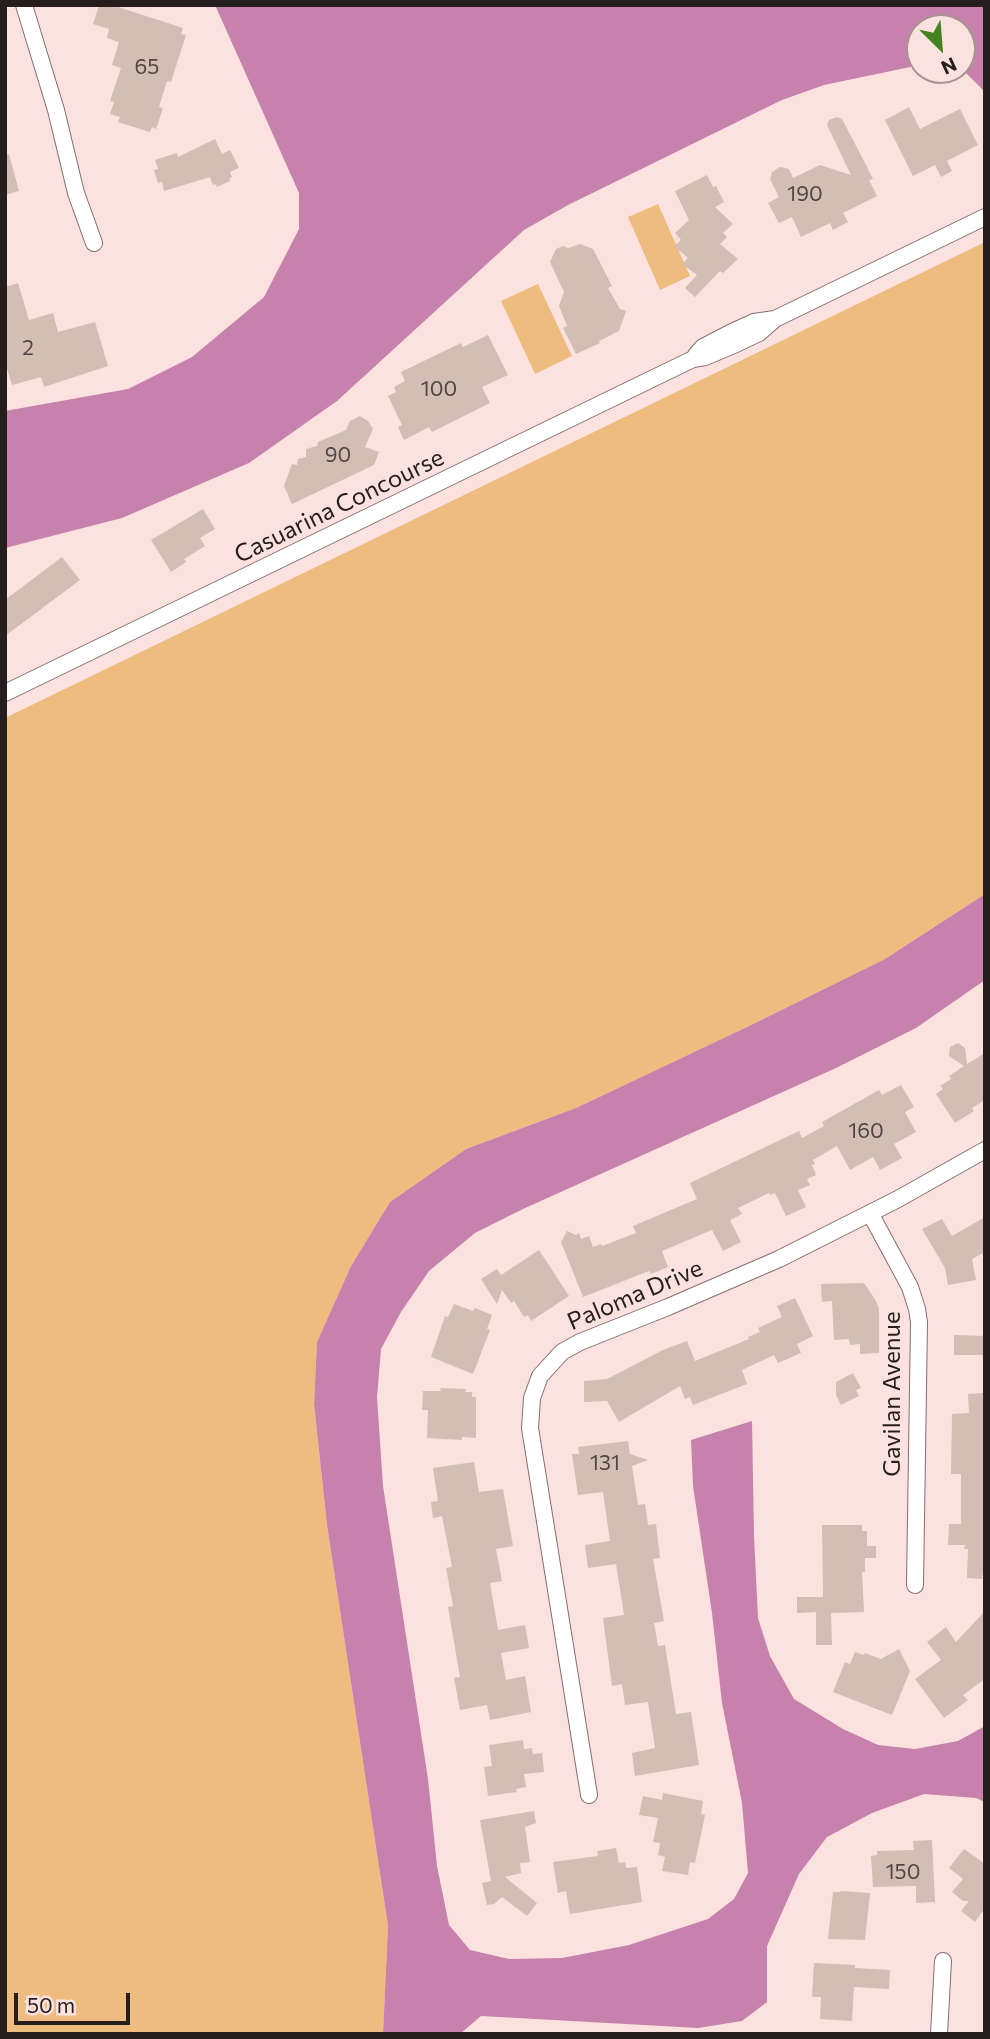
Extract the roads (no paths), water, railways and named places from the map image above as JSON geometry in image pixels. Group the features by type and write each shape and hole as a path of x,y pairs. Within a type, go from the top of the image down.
{"street":[{"path":"24,5 53,100 76,193 94,243"},
{"name":"Casuarina Concourse","path":"5,693 693,359 703,347 730,333 754,322 775,319 985,217"},
{"name":"Paloma Drive","path":"589,1795 530,1427 532,1398 540,1376 562,1352 580,1342 779,1259 941,1176 985,1150"},
{"name":"Gavilan Avenue","path":"870,1213 910,1287 919,1322 915,1585"},
{"path":"939,2034 943,1961"}]}
